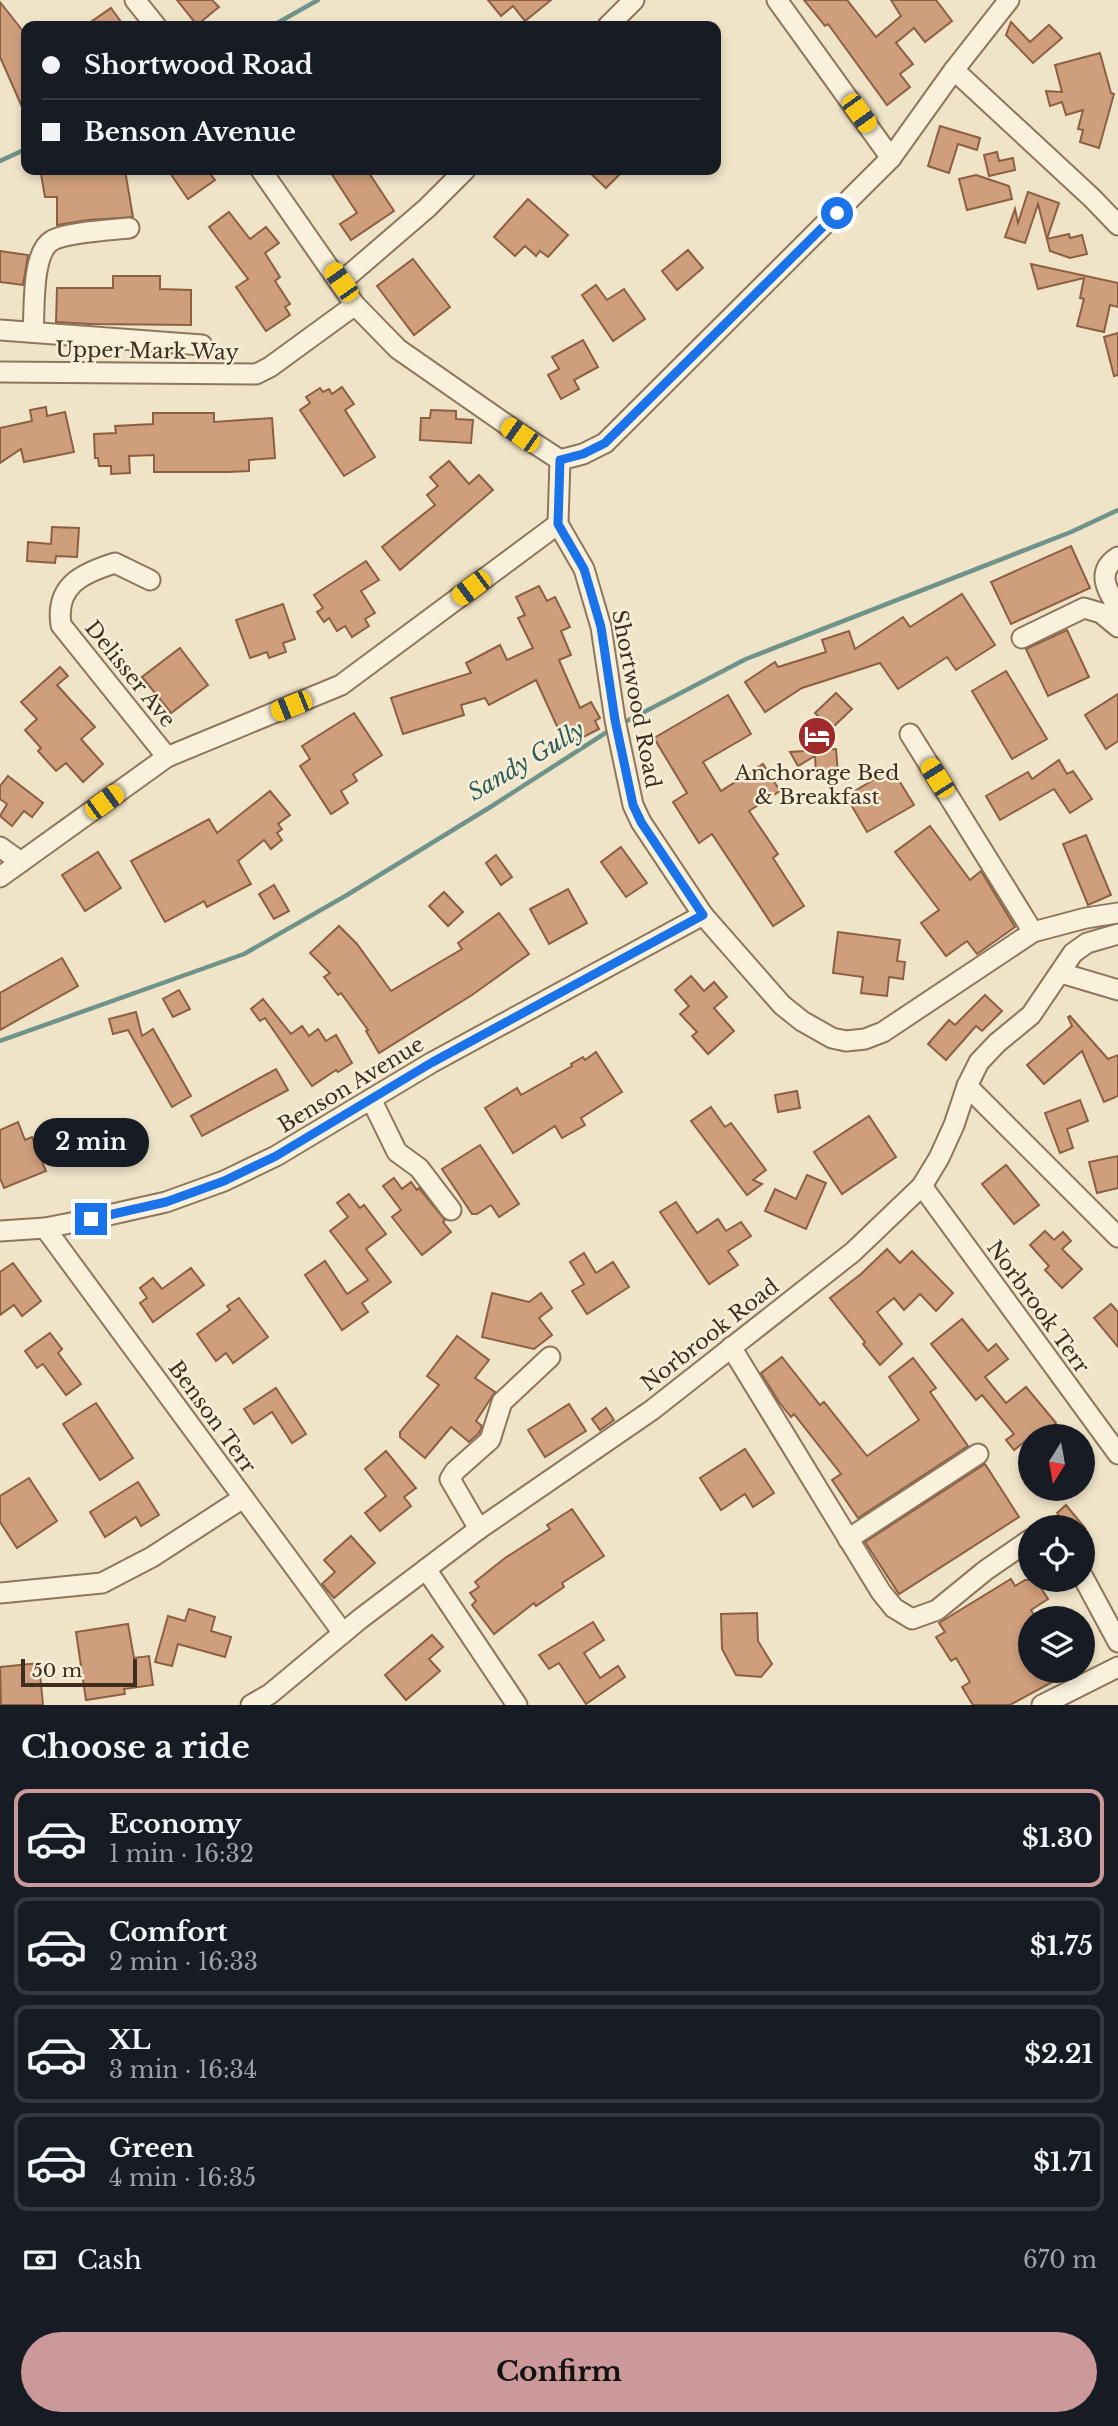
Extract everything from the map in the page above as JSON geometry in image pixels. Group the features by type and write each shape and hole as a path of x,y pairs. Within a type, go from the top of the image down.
{"street":[{"path":"135,0 152,21"},
{"path":"613,21 634,0"},
{"path":"777,0 891,158"},
{"path":"265,175 355,305 398,349 560,460 583,454 605,443 891,158 954,70 1009,0"},
{"path":"954,70 1118,225"},
{"path":"341,282 427,208 460,175"},
{"path":"33,332 38,263 44,246 60,237 129,228"},
{"name":"Upper Mark Way","path":"0,372 256,374 270,367 355,305"},
{"path":"0,330 202,345"},
{"path":"0,877 167,757 341,685 558,524 560,460"},
{"name":"Shortwood Road","path":"558,524 584,569 601,627 615,720 633,805 641,822 703,915 782,1005 802,1021 832,1038 846,1041 865,1039 883,1032 1033,932 1118,913"},
{"path":"1118,557 1105,570 1104,580 1107,592 1118,607"},
{"name":"Delisser Ave","path":"150,580 115,562 84,573 70,586 59,615 61,625 167,757"},
{"path":"1022,638 1084,608 1101,613 1118,627"},
{"path":"910,734 1033,932"},
{"path":"0,847 21,862"},
{"name":"Benson Avenue","path":"0,1231 45,1228 166,1202 224,1181 276,1156 431,1063 703,915"},
{"name":"Norbrook Road","path":"251,1705 270,1694 343,1633 479,1530 652,1410 853,1252 922,1186 939,1158 979,1062 1031,1015 1073,953 1087,943 1118,934"},
{"path":"1061,973 1118,990"},
{"path":"967,1086 1118,1237"},
{"path":"371,1099 397,1152 419,1168 451,1210"},
{"name":"Norbrook Terr","path":"922,1186 1118,1454"},
{"name":"Benson Terr","path":"45,1228 343,1633"},
{"path":"731,1348 881,1592 894,1608 912,1619 937,1610 1018,1548"},
{"path":"479,1530 450,1479 455,1471 489,1440 502,1402 550,1357"},
{"path":"848,1539 978,1454"},
{"path":"0,1593 102,1583 152,1558 243,1498"},
{"path":"426,1569 517,1705"},
{"path":"1091,1592 1118,1642"},
{"path":"1042,1705 1118,1667"}],"building":[{"path":"177,0 212,0 219,7 202,21 194,21"},
{"path":"488,0 551,0 525,21 513,6 501,16"},
{"path":"804,0 847,0 876,37 901,16 891,0 936,0 952,21 925,42 914,28 896,43 913,64 900,74 910,87 887,105 828,24 825,26"},
{"path":"0,2 21,29 21,105 0,57"},
{"path":"111,8 120,21 92,21"},
{"path":"1011,22 1030,42 1049,25 1062,38 1033,63 1006,35"},
{"path":"1100,53 1111,93 1114,94 1099,148 1080,142 1083,130 1078,129 1083,110 1066,115 1062,102 1050,106 1046,91 1062,92 1055,65"},
{"path":"940,126 980,138 977,150 958,144 949,173 928,166"},
{"path":"997,152 999,161 1013,158 1015,170 989,176 984,155"},
{"path":"41,175 126,175 133,217 57,225 57,197 45,197"},
{"path":"171,175 211,175 215,180 188,199"},
{"path":"332,175 370,175 394,211 351,240 340,224 357,213"},
{"path":"592,175 619,175 606,188"},
{"path":"976,175 1009,186 1012,199 967,210 959,179"},
{"path":"1028,192 1059,203 1047,239 1069,234 1070,238 1082,235 1087,254 1070,258 1050,251 1038,204 1025,243 1005,237 1015,209 1018,223"},
{"path":"528,199 568,235 548,257 540,251 536,256 525,246 515,256 494,237"},
{"path":"229,212 250,239 266,227 279,243 265,253 280,277 275,281 290,304 285,307 290,315 266,331 236,287 248,279 209,227"},
{"path":"688,250 703,268 677,290 662,271"},
{"path":"0,251 28,255 23,285 0,282"},
{"path":"413,259 450,307 414,335 377,286"},
{"path":"1031,264 1118,283 1118,307 1110,305 1104,332 1077,326 1084,299 1080,298 1084,278 1038,289"},
{"path":"113,276 160,276 160,289 191,290 191,325 56,322 57,288 113,288"},
{"path":"596,285 607,300 624,289 645,319 613,341 582,295"},
{"path":"1118,333 1118,375 1114,376 1104,337"},
{"path":"583,340 598,367 574,380 579,389 561,399 548,375 559,369 552,357"},
{"path":"342,387 354,404 345,410 375,457 344,476 300,410 310,403 306,397 320,388 323,392 329,389 332,394"},
{"path":"46,407 47,416 65,412 74,452 24,462 21,449 0,463 0,428 32,421 30,410"},
{"path":"431,410 456,411 456,419 473,420 471,443 420,440 421,418 430,418"},
{"path":"153,413 214,413 214,422 272,418 275,458 249,460 249,471 228,472 154,472 154,455 129,456 130,473 111,474 111,466 99,466 98,458 95,458 94,434 116,433 115,426 153,424"},
{"path":"449,461 469,484 479,475 493,490 400,570 382,547 435,505 427,495 438,486 430,477"},
{"path":"52,527 79,528 77,557 56,556 55,563 27,561 28,542 51,544"},
{"path":"1071,546 1090,588 1011,624 991,582"},
{"path":"366,561 379,580 361,591 375,613 365,619 369,626 352,637 345,626 337,631 329,618 324,622 317,612 323,608 314,595"},
{"path":"539,586 547,601 555,597 570,627 561,631 571,655 559,660 580,708 591,702 600,718 595,721 599,729 566,746 536,680 489,705 485,698 461,705 464,715 403,734 391,698 471,673 466,663 500,645 507,660 533,648 518,618 525,615 516,597"},
{"path":"962,594 995,645 956,670 947,657 898,689 880,663 802,688 765,712 745,682 775,662 778,667 826,652 822,640 849,631 855,649 903,617 910,627"},
{"path":"283,604 295,639 283,643 286,652 269,658 267,652 250,658 236,620"},
{"path":"1067,630 1089,677 1048,696 1026,649"},
{"path":"180,648 208,685 171,713 142,677"},
{"path":"60,667 68,676 57,685 95,727 81,739 103,764 83,782 66,763 56,771 38,751 41,748 25,730 37,719 21,702"},
{"path":"1006,671 1047,739 1012,759 972,691"},
{"path":"836,693 852,709 831,729 815,713"},
{"path":"1118,694 1118,741 1106,749 1085,715"},
{"path":"728,695 751,734 703,762 721,791 763,764 780,791 749,811 778,854 773,858 804,906 773,926 712,834 699,843 673,802 687,793 654,738"},
{"path":"354,713 382,755 353,774 357,781 341,791 348,803 331,814 300,766 310,759 302,746"},
{"path":"836,749 838,774 816,776 815,756 798,766 790,752"},
{"path":"1059,760 1067,774 1073,771 1092,799 1070,813 1054,789 1000,820 986,796 1028,772 1032,779"},
{"path":"892,769 914,805 867,832 846,796"},
{"path":"8,776 43,803 32,817 24,811 12,826 0,816 7,804 0,799 0,786"},
{"path":"270,791 290,815 278,824 282,829 277,833 282,840 271,849 264,840 238,861 251,884 207,907 204,901 165,922 131,861 209,819 217,833"},
{"path":"930,826 970,880 981,871 1015,927 977,954 967,941 946,956 921,923 939,910 895,852"},
{"path":"1086,835 1111,895 1088,905 1063,844"},
{"path":"621,847 647,883 626,897 601,862"},
{"path":"98,852 121,888 85,911 62,875"},
{"path":"496,855 512,877 501,885 486,863"},
{"path":"274,885 289,911 274,919 259,894"},
{"path":"568,889 587,923 549,944 530,909"},
{"path":"444,892 463,912 448,926 429,906"},
{"path":"499,913 529,954 472,995 379,1053 366,1031 368,1030 341,993 338,995 324,977 330,973 310,953 339,926 357,944 391,991 462,949 458,943"},
{"path":"838,932 900,940 897,961 905,962 903,979 889,977 887,996 861,993 863,977 833,973"},
{"path":"62,958 78,986 0,1030 0,993"},
{"path":"691,976 704,991 714,982 727,997 714,1008 734,1031 708,1054 692,1036 697,1032 680,1014 689,1006 675,990"},
{"path":"179,990 190,1009 173,1017 163,999"},
{"path":"985,995 1002,1011 982,1031 976,1026 946,1060 928,1044 949,1020 955,1025"},
{"path":"263,999 291,1034 302,1026 309,1036 318,1029 326,1041 336,1035 352,1063 312,1086 265,1018 260,1021 251,1009"},
{"path":"136,1012 142,1036 153,1029 191,1096 172,1107 128,1030 113,1034 109,1019"},
{"path":"1070,1016 1108,1059 1118,1055 1118,1096 1104,1102 1082,1051 1044,1084 1027,1065 1072,1026 1068,1017"},
{"path":"596,1052 622,1092 581,1118 585,1125 562,1138 555,1126 513,1153 485,1108 517,1088 521,1095 583,1057 585,1060"},
{"path":"276,1069 288,1090 202,1136 191,1116"},
{"path":"797,1091 800,1108 778,1112 775,1095"},
{"path":"1080,1100 1088,1121 1067,1129 1073,1148 1060,1153 1045,1113"},
{"path":"711,1107 725,1127 731,1123 766,1170 753,1180 762,1184 747,1195 691,1121"},
{"path":"869,1116 896,1157 842,1194 814,1152"},
{"path":"18,1122 25,1140 32,1137 46,1171 4,1188 0,1178 0,1130"},
{"path":"480,1145 519,1204 499,1217 491,1205 477,1214 472,1214 442,1169"},
{"path":"1118,1156 1118,1188 1097,1193 1089,1162"},
{"path":"1006,1165 1039,1205 1014,1224 982,1184"},
{"path":"807,1175 826,1183 806,1229 765,1211 775,1189 796,1199"},
{"path":"394,1178 402,1189 411,1182 417,1190 419,1188 445,1220 443,1222 451,1232 422,1255 392,1217 401,1210 383,1186"},
{"path":"349,1194 360,1208 364,1205 386,1234 366,1249 391,1282 362,1303 368,1312 342,1330 305,1275 325,1261 347,1294 368,1280 330,1231 348,1217 337,1203"},
{"path":"676,1202 697,1233 718,1219 726,1231 741,1222 751,1236 728,1251 738,1265 709,1284 660,1212"},
{"path":"1045,1231 1054,1240 1063,1232 1071,1241 1062,1249 1082,1269 1062,1288 1045,1270 1049,1266 1030,1245"},
{"path":"887,1249 900,1263 912,1251 953,1293 936,1311 920,1294 904,1310 894,1298 877,1312 902,1344 880,1365 830,1298"},
{"path":"584,1253 596,1273 613,1262 629,1287 587,1314 572,1291 584,1284 570,1262"},
{"path":"13,1263 41,1301 22,1316 14,1305 0,1315 0,1272"},
{"path":"191,1268 204,1285 153,1322 140,1303 147,1298 140,1288 153,1278 162,1289"},
{"path":"492,1293 529,1302 541,1293 552,1308 539,1318 552,1335 534,1349 482,1337"},
{"path":"239,1298 268,1337 233,1363 226,1353 216,1361 197,1334 230,1310 227,1306"},
{"path":"1111,1304 1118,1312 1118,1347 1094,1318"},
{"path":"962,1319 988,1351 996,1344 1008,1359 985,1377 1006,1403 1026,1387 1056,1423 1018,1424 1018,1447 1014,1450 1006,1440 1014,1434 982,1395 976,1400 931,1344"},
{"path":"50,1333 62,1349 58,1353 81,1384 66,1395 43,1364 37,1368 25,1351"},
{"path":"457,1336 489,1360 475,1378 495,1392 476,1421 482,1426 479,1433 469,1442 451,1427 425,1458 400,1437 400,1432 439,1385 427,1376"},
{"path":"782,1357 820,1405 824,1402 867,1456 919,1420 889,1377 913,1358 936,1388 930,1392 968,1446 858,1518 832,1480 841,1474 794,1414 791,1417 779,1402 761,1373"},
{"path":"276,1388 306,1434 292,1443 272,1412 254,1424 244,1409"},
{"path":"96,1403 133,1458 100,1480 63,1424"},
{"path":"569,1404 586,1431 545,1457 528,1430"},
{"path":"606,1408 614,1420 600,1430 592,1419"},
{"path":"745,1449 774,1493 753,1507 745,1494 721,1510 700,1478"},
{"path":"386,1451 416,1488 404,1497 411,1506 380,1531 365,1513 386,1496 365,1469"},
{"path":"985,1464 1018,1515 899,1594 865,1542"},
{"path":"29,1478 57,1521 17,1548 0,1522 0,1496"},
{"path":"138,1482 159,1515 141,1526 136,1517 105,1537 90,1512"},
{"path":"1066,1505 1074,1515 1058,1515 1057,1513"},
{"path":"572,1509 604,1556 562,1583 564,1587 536,1606 534,1603 494,1634 472,1605 476,1601 470,1593 479,1587 475,1582 505,1558 550,1529 547,1525"},
{"path":"351,1536 375,1563 334,1598 322,1584 335,1572 324,1560"},
{"path":"1011,1579 1015,1586 1018,1584 1018,1592 1044,1592 1048,1599 1037,1606 1018,1606 1018,1683 1050,1683 1010,1705 973,1705 962,1687 970,1682 956,1658 951,1661 936,1637 945,1632 939,1623"},
{"path":"189,1609 215,1617 211,1631 231,1637 225,1657 178,1644 172,1666 155,1662 168,1616 185,1621"},
{"path":"757,1613 758,1641 772,1664 761,1677 736,1675 722,1649 721,1614"},
{"path":"593,1622 604,1640 584,1653 600,1678 618,1666 625,1677 586,1704 559,1663 549,1669 539,1655"},
{"path":"128,1624 134,1658 149,1656 153,1685 124,1689 125,1694 86,1700 76,1632"},
{"path":"432,1635 443,1647 429,1659 440,1671 406,1700 385,1675"},
{"path":"39,1663 43,1705 1,1705 0,1667"}],"waterway":[{"path":"281,21 318,0"},
{"path":"0,161 21,151"},
{"name":"Sandy Gully","path":"621,724 746,659 1071,532 1118,510"},
{"name":"Sandy Gully","path":"0,1041 244,954 347,895 610,730"}],"place":[{"name":"Anchorage Bed & Breakfast","path":"817,736"}],"route":[{"path":"91,1219 166,1202 224,1181 276,1156 431,1063 703,915 641,822 633,805 615,720 601,627 584,569 558,524 560,460 583,454 605,443 837,213"}]}
